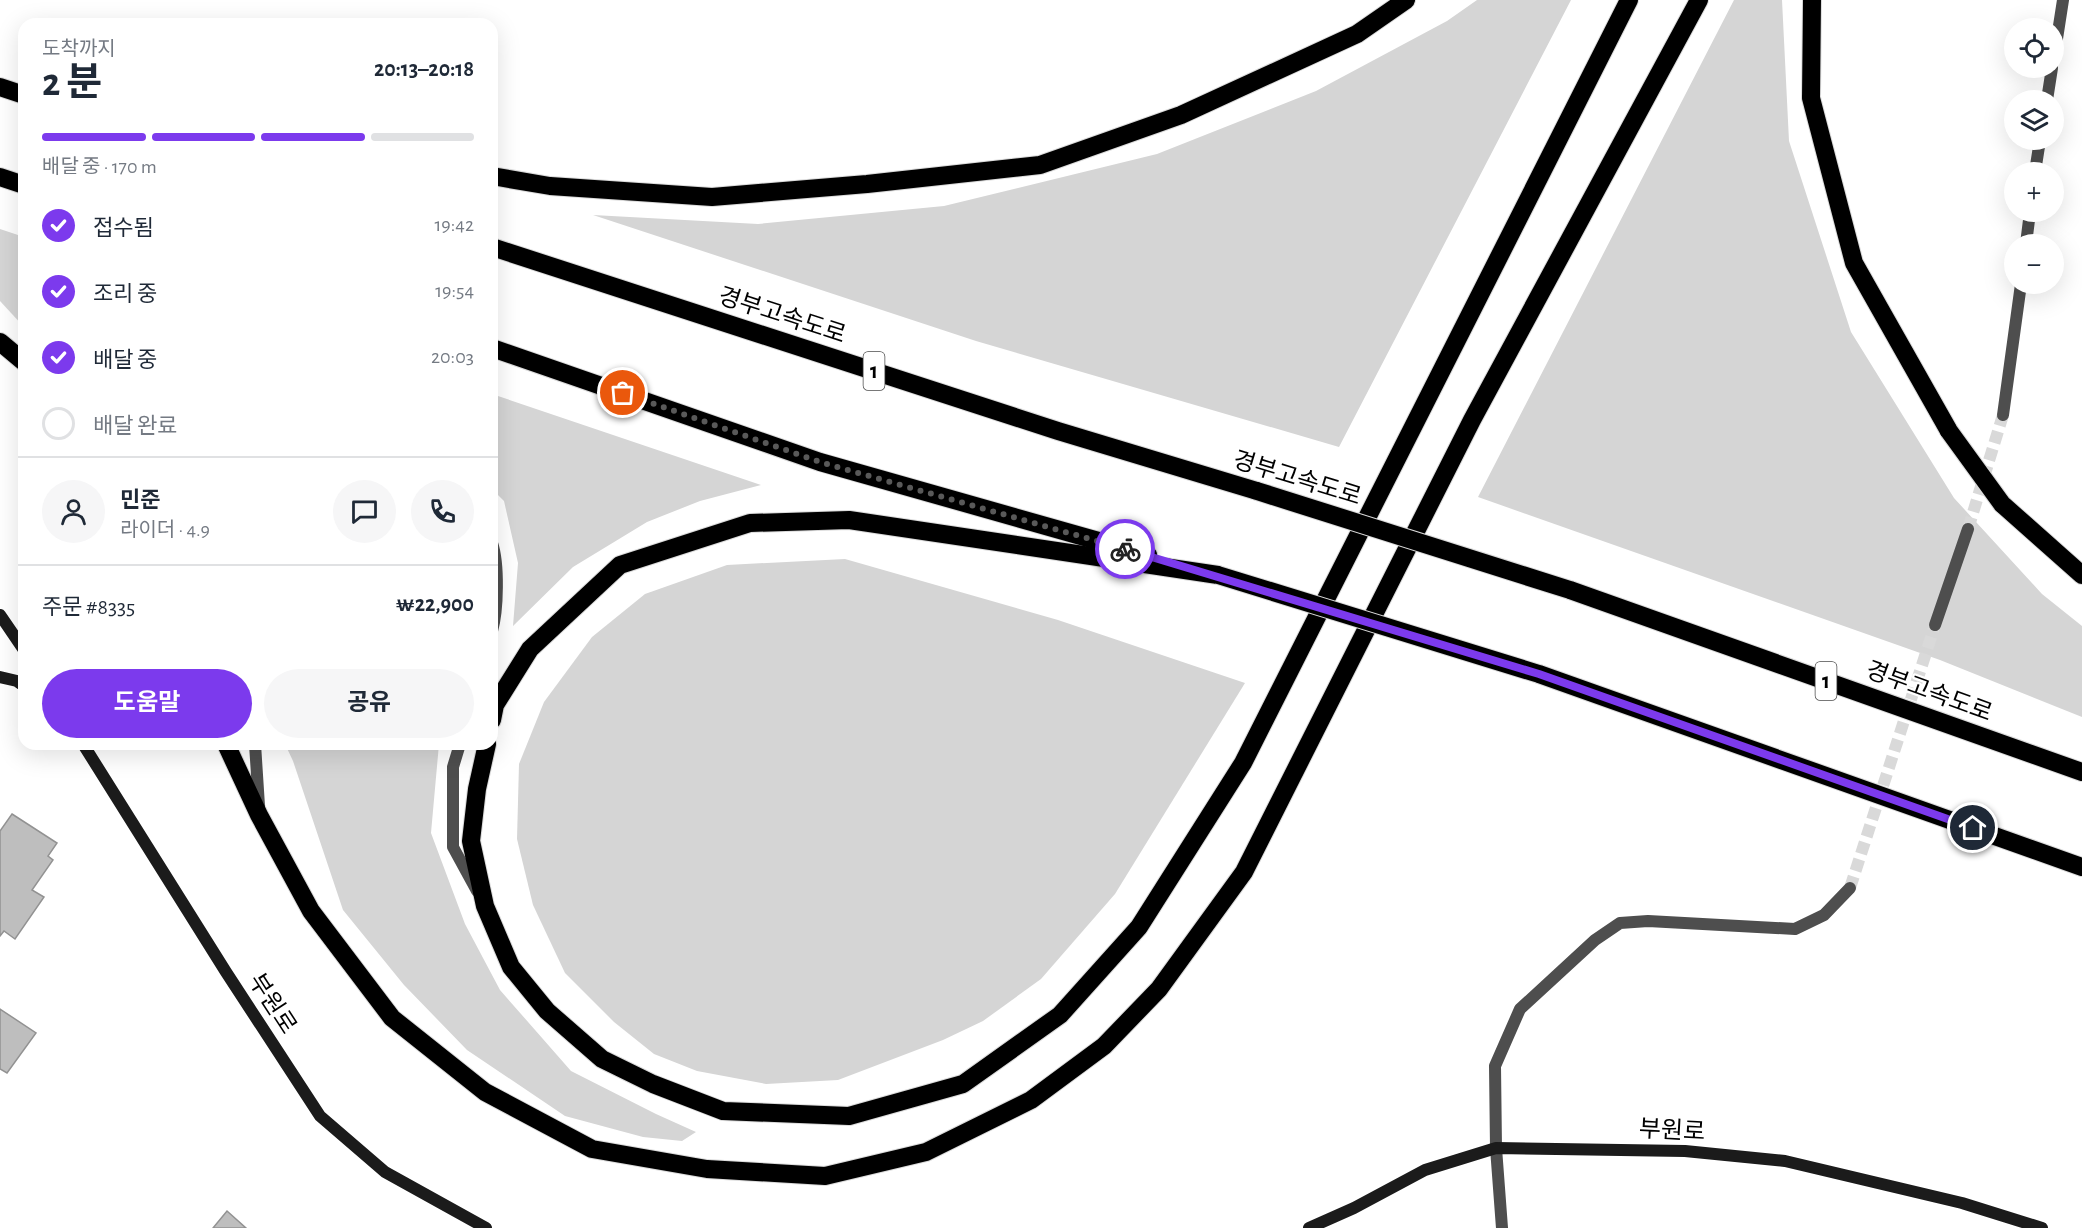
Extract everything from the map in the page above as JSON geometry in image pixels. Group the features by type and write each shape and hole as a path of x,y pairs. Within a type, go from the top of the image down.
{"highway":[{"path":"498,177 550,186 712,197 867,184 1040,165 1181,115 1357,34 1407,0"},
{"path":"486,750 477,789 471,841 485,906 511,967 547,1011 602,1059 653,1084 723,1111 849,1116 963,1083 1060,1015 1139,927 1243,763 1629,0"},
{"path":"229,750 259,815 311,911 392,1018 485,1092 592,1149 707,1169 825,1176 926,1152 1031,1100 1104,1046 1159,989 1244,872 1472,420 1699,0"},
{"path":"1812,0 1810,98 1854,263 1949,431 2002,504 2082,575"},
{"path":"0,87 18,93"},
{"path":"0,177 18,183"},
{"name":"경부고속도로","path":"498,249 1058,431 1570,590 2082,772"},
{"path":"0,342 18,357"},
{"path":"498,350 820,462 1218,575 1539,674 2082,867"},
{"path":"498,700 530,649 620,565 750,523 849,520 1218,575"}],"street":[{"path":"2060,18 2063,0"},
{"path":"2003,415 2019,294"},
{"path":"1935,625 1968,529"},
{"path":"0,615 18,641"},
{"path":"0,677 18,682"},
{"name":"부원로","path":"87,750 226,972 320,1116 385,1172 486,1228"},
{"path":"255,750 259,815"},
{"path":"458,750 453,767 453,847 485,906"},
{"path":"1502,1228 1496,1148 1495,1066 1520,1009 1595,940 1620,923 1648,921 1795,929 1824,915 1850,888"},
{"name":"부원로","path":"1309,1228 1354,1208 1425,1170 1496,1148 1685,1151 1785,1161 1962,1203 2042,1228"}],"shaded area":[{"path":"1477,0 1571,0 1339,447 976,341 593,215 758,224 944,206 1157,154 1316,91 1447,21"},
{"path":"1734,0 1782,0 1789,141 1851,332 1954,498 2042,594 2082,626 2082,717 1940,660 1478,497"},
{"path":"0,229 18,235 18,320 0,301"},
{"path":"498,396 761,485 700,501 647,522 573,567 513,626 518,563 504,501 498,495"},
{"path":"845,559 1058,620 1245,683 1115,894 1041,979 983,1021 943,1040 838,1080 766,1084 697,1071 654,1054 614,1022 565,973 533,905 517,839 519,764 544,702 592,637 645,594 727,565"},
{"path":"288,750 438,750 431,833 465,924 500,990 571,1071 696,1132 682,1141 643,1137 565,1116 467,1050 404,985 343,910"}],"building":[{"path":"12,814 57,843 48,856 53,860 32,890 44,897 15,939 4,931 0,936 0,831"},
{"path":"0,1009 36,1033 7,1073 0,1069"},
{"path":"227,1211 246,1228 213,1228"}],"tunnel":[{"path":"1968,529 2003,415"},
{"path":"1850,888 1935,625"}],"way so far":[{"path":"623,393 820,462 1125,549"}],"route":[{"path":"1125,549 1218,575 1539,674 1973,828"}]}
